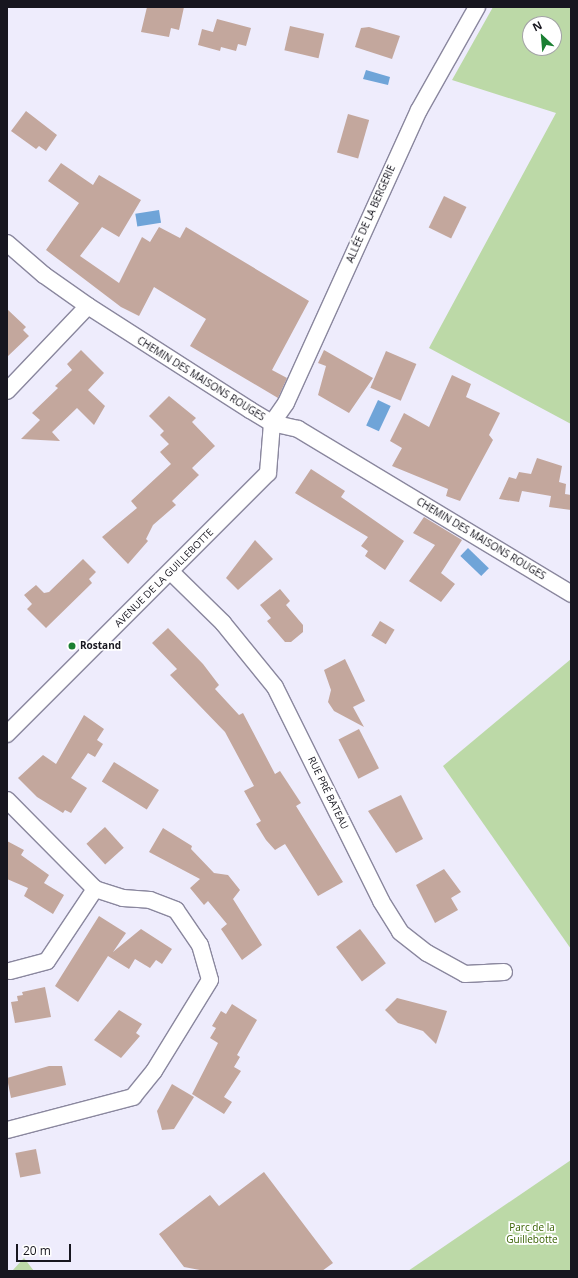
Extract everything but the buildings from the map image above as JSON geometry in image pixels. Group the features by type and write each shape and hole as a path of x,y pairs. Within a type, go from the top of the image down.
{"street":[{"name":"ALLÉE DE LA BERGERIE","path":"272,423 286,403 420,110 477,7"},
{"name":"CHEMIN DES MAISONS ROUGES","path":"7,243 44,275 88,306 272,423 298,429 571,594"},
{"path":"7,391 88,306"},
{"name":"AVENUE DE LA GUILLEBOTTE","path":"7,734 171,572 268,473 272,423"},
{"name":"RUE PRÉ BATEAU","path":"171,572 233,634 274,687 381,901 400,932 427,954 465,974 504,972"},
{"path":"7,800 95,889 123,898 150,900 176,910 200,945 210,980 163,1057 133,1097 7,1130"},
{"path":"10,971 47,961 95,889"}],"green space":[{"path":"493,7 571,7 571,424 429,348 556,113 452,80"},
{"path":"571,659 571,949 443,766"},
{"name":"Parc de la Guillebotte","path":"571,1160 571,1271 408,1271"},
{"path":"24,1258 34,1271 12,1271"}],"water":[{"path":"366,70 390,77 388,85 363,79"},
{"path":"159,210 161,223 137,227 135,214"},
{"path":"378,400 391,406 379,431 366,425"},
{"path":"468,548 489,568 481,576 460,556"}],"place":[{"name":"Rostand","path":"72,646"}]}
